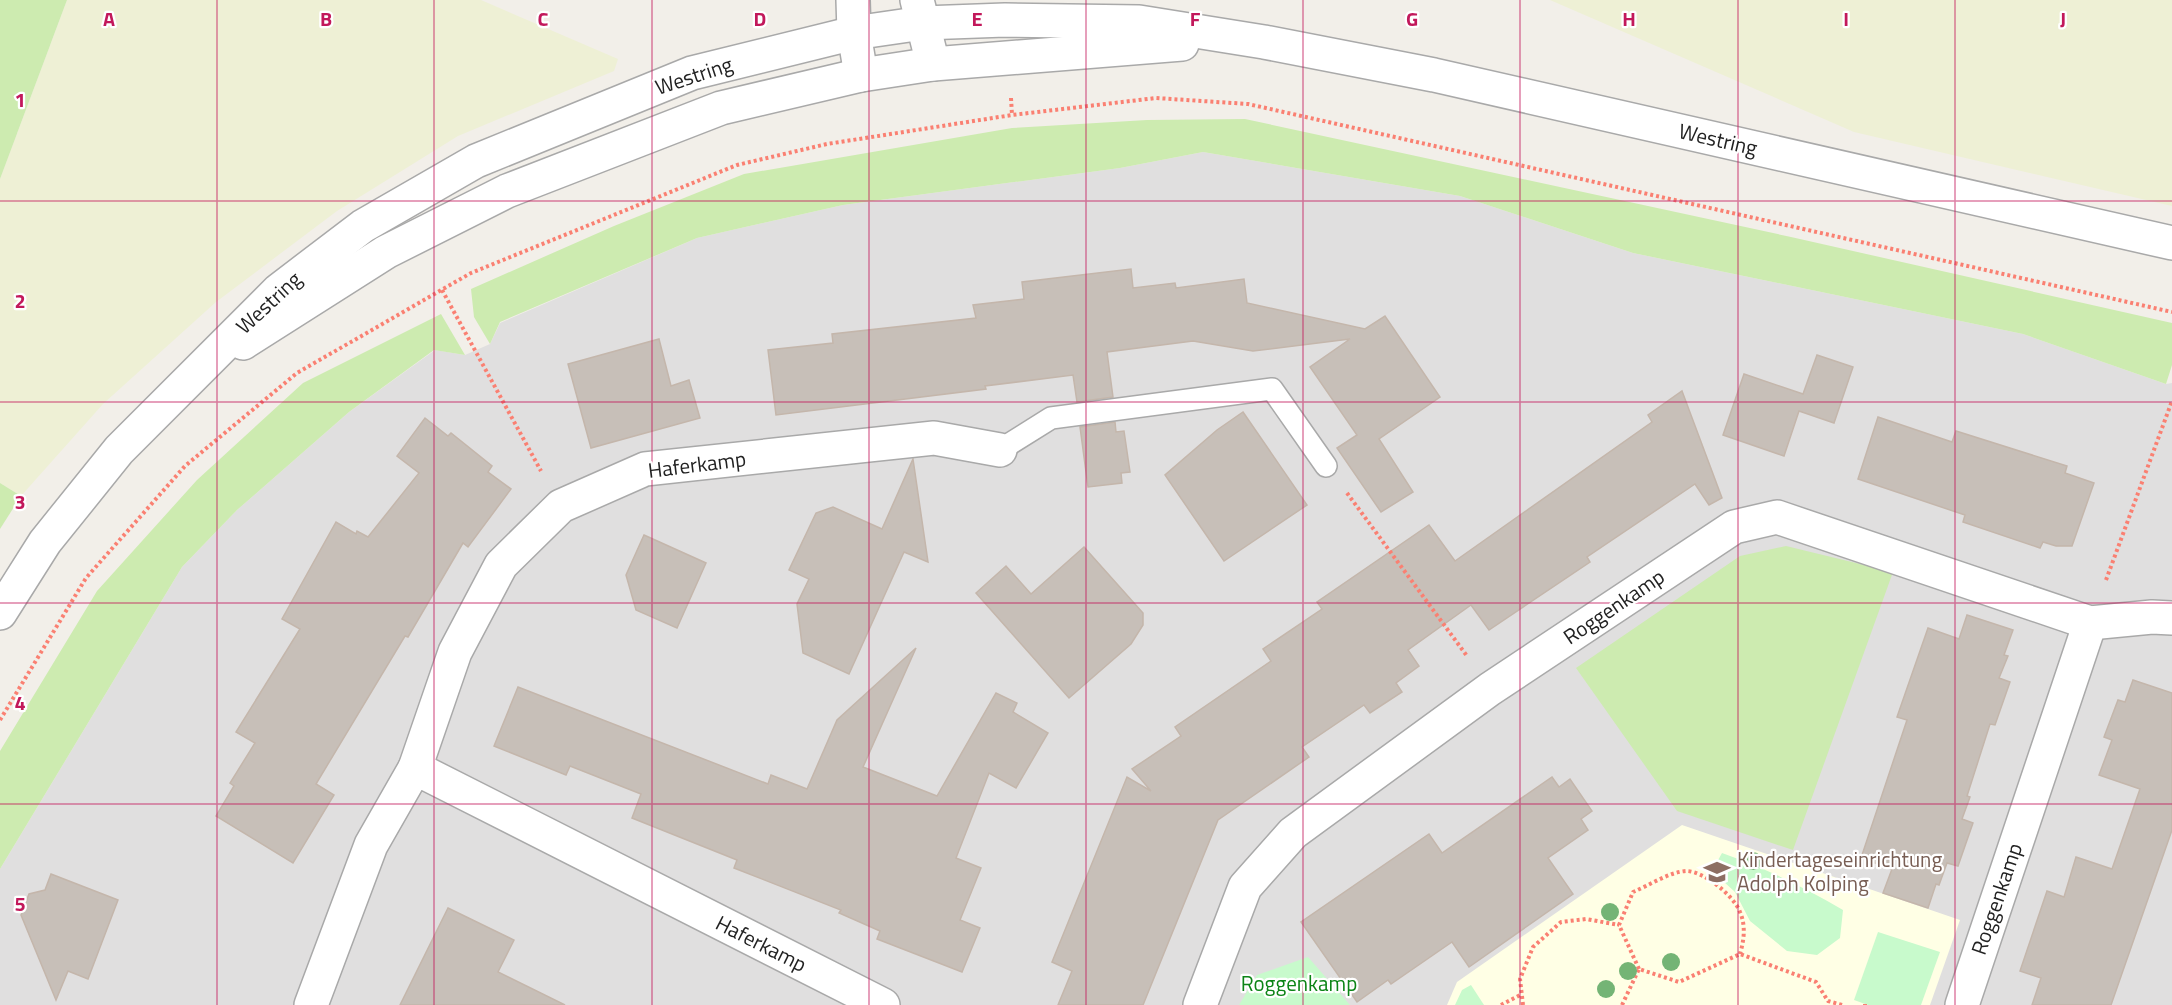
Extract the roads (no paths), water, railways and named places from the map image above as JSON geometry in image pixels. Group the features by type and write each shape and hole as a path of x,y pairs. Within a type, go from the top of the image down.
{"street":[{"path":"853,0 854,33 861,75"},
{"path":"920,12 933,64"},
{"name":"Westring","path":"0,613 45,542 119,450 288,282 363,226 476,161 692,73 854,33 920,12 1005,20 1138,22 1264,42 1434,75 2172,243"},
{"name":"Westring","path":"203,367 290,315 386,252 507,191 721,108 861,75 933,64 1145,45 1264,42"},
{"name":"Haferkamp","path":"311,1005 371,845 415,768 455,652 501,565 561,506 645,469 934,438 1000,450"},
{"name":"Roggenkamp","path":"1200,1005 1245,887 1293,833 1490,689 1734,527 1777,517 2090,623 2152,617 2172,618"},
{"name":"Roggenkamp","path":"1962,1005 2090,623"},
{"name":"Haferkamp","path":"415,768 883,1005"}],"lane":[{"path":"1000,450 1051,418 1272,389 1326,466"}],"place":[{"name":"Kindertageseinrichtung Adolph Kolping","path":"1717,872"}]}
